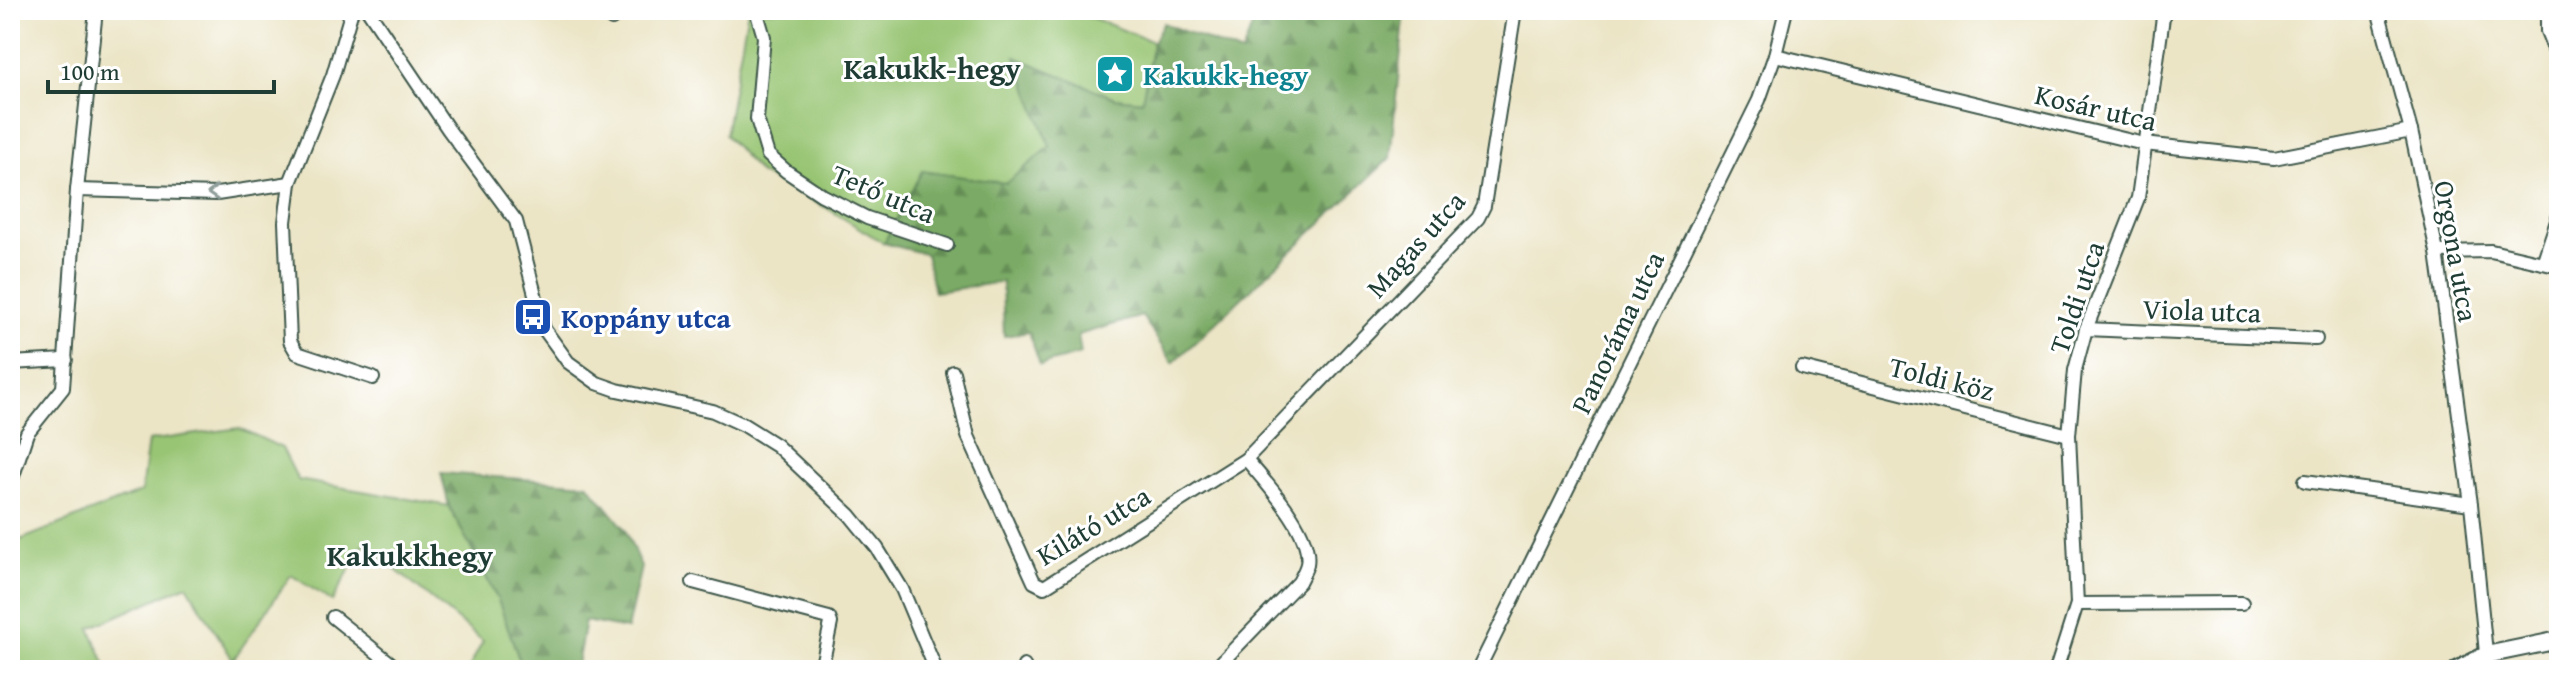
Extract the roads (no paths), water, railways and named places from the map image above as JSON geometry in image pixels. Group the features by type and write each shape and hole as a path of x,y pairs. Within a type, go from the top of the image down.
{"main road":[{"path":"2457,670 2559,640"}],"street":[{"path":"10,485 27,433 63,388 77,190 96,10"},
{"path":"352,10 333,75 290,183 285,222 290,341 297,353 373,378"},
{"path":"368,10 448,129 516,221 544,329 568,362 597,383 713,411 744,425 776,445 850,515 877,548 902,589 936,670"},
{"name":"Tető utca","path":"756,10 764,37 757,119 768,155 822,195 867,218 947,245"},
{"name":"Magas utca","path":"1246,459 1478,218 1484,206 1515,10"},
{"name":"Panoráma utca","path":"1478,670 1759,100 1786,10"},
{"name":"Toldi utca","path":"2056,670 2077,604 2069,435 2075,370 2086,329 2138,198 2164,10"},
{"name":"Orgona utca","path":"2378,10 2411,131 2437,252 2471,504 2481,663"},
{"path":"2547,10 2559,61"},
{"name":"Kosár utca","path":"1775,55 2144,144 2274,158 2411,131"},
{"path":"77,190 217,194 290,183"},
{"path":"2543,263 2559,215"},
{"path":"2437,252 2491,251 2559,267"},
{"name":"Viola utca","path":"2086,329 2316,339"},
{"path":"10,363 66,360"},
{"name":"Toldi köz","path":"1802,368 2069,435"},
{"name":"Kilátó utca","path":"953,372 968,436 1034,582 1044,587 1246,459"},
{"path":"1214,670 1299,582 1307,563 1306,547 1289,511 1246,459"},
{"path":"2305,481 2471,504"},
{"path":"693,582 829,618 831,623 821,670"},
{"path":"2077,604 2242,603"},
{"path":"333,617 399,670"}],"place":[{"name":"Kakukk-hegy","path":"1115,74"},
{"name":"Koppány utca","path":"533,317"}],"district":[{"name":"Kakukk-hegy","path":"932,68"},
{"name":"Kakukkhegy","path":"410,555"}]}
